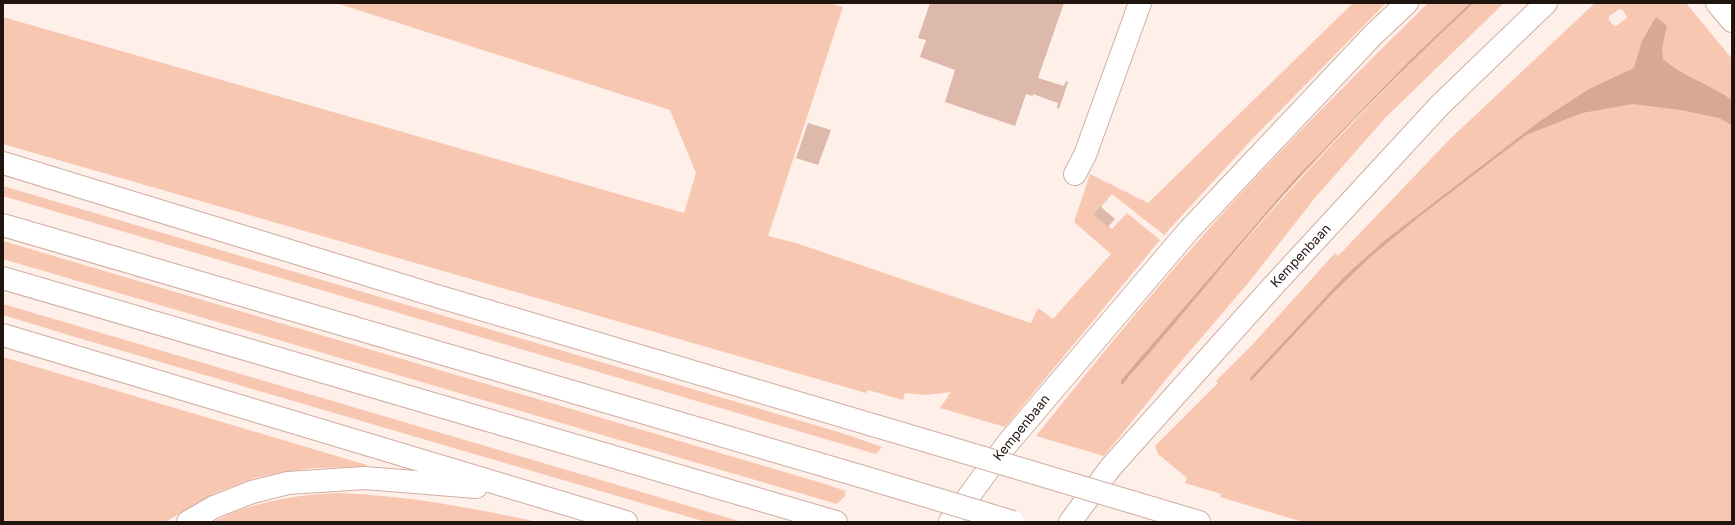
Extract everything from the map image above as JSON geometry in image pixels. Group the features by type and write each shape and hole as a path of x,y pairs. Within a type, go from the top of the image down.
{"main road":[{"path":"1075,174 1086,155 1140,3"},
{"name":"Kempenbaan","path":"950,522 1007,444 1189,230 1374,34 1407,3"},
{"name":"Kempenbaan","path":"1070,522 1111,467 1279,279 1440,105 1546,3"},
{"path":"1717,3 1732,21"},
{"path":"3,164 440,297 1199,522"},
{"path":"3,225 1013,522"},
{"path":"3,278 832,521"},
{"path":"3,335 626,522"},
{"path":"188,522 214,506 252,492 288,483 366,478 517,490"}],"shaded area":[{"path":"336,3 830,3 843,7 768,236 796,243 1031,323 1038,308 1053,319 1111,254 1074,222 1090,174 1148,203 1353,3 1386,3 1254,137 1164,235 1112,194 1101,207 1100,206 1093,215 1112,229 1127,213 1160,240 1005,427 940,408 951,392 926,395 905,393 903,400 868,390 866,393 3,144 3,17 684,213 696,173 670,110"},
{"path":"1428,3 1470,3 1408,62 1293,181 1121,380 1129,378 1211,280 1295,184 1428,47 1474,3 1504,3 1386,117 1314,199 1249,282 1172,372 1104,456 1036,436 1128,323 1223,213 1324,107"},
{"path":"1470,3 1474,3 1376,98 1282,197 1123,384 1121,384 1121,380 1293,181 1408,62"},
{"path":"1595,3 1686,3 1732,59 1732,522 1303,522 1220,497 1221,494 1185,483 1187,478 1158,454 1155,446 1218,383 1216,381 1254,343 1335,253 1338,256 1450,139","holes":["1620,9 1623,10 1627,18 1616,26 1613,25 1609,20 1609,16"]},
{"path":"1656,17 1667,26 1662,48 1663,59 1679,71 1715,89 1732,100 1732,125 1719,118 1681,110 1633,104 1582,113 1526,135 1420,216 1368,259 1332,294 1251,381 1250,378 1345,276 1384,241 1540,121 1589,89 1634,68 1642,41"},
{"path":"3,186 842,433 882,447 876,454 3,196"},
{"path":"3,241 825,484 846,491 844,494 846,495 837,504 3,259"},
{"path":"3,304 742,522 706,522 82,339 3,315"},
{"path":"3,357 367,465 367,467 314,468 255,478 215,493 165,522 3,522"},
{"path":"337,493 413,499 538,522 213,522 243,509 274,501"}],"building":[{"path":"930,3 1064,3 1038,78 1064,86 1066,81 1068,82 1059,109 1057,108 1058,103 1033,94 1033,96 1026,94 1015,126 945,102 955,70 920,57 926,40 918,38"},
{"path":"808,123 831,130 818,165 796,158"},
{"path":"1100,206 1115,219 1108,227 1093,215"}]}
